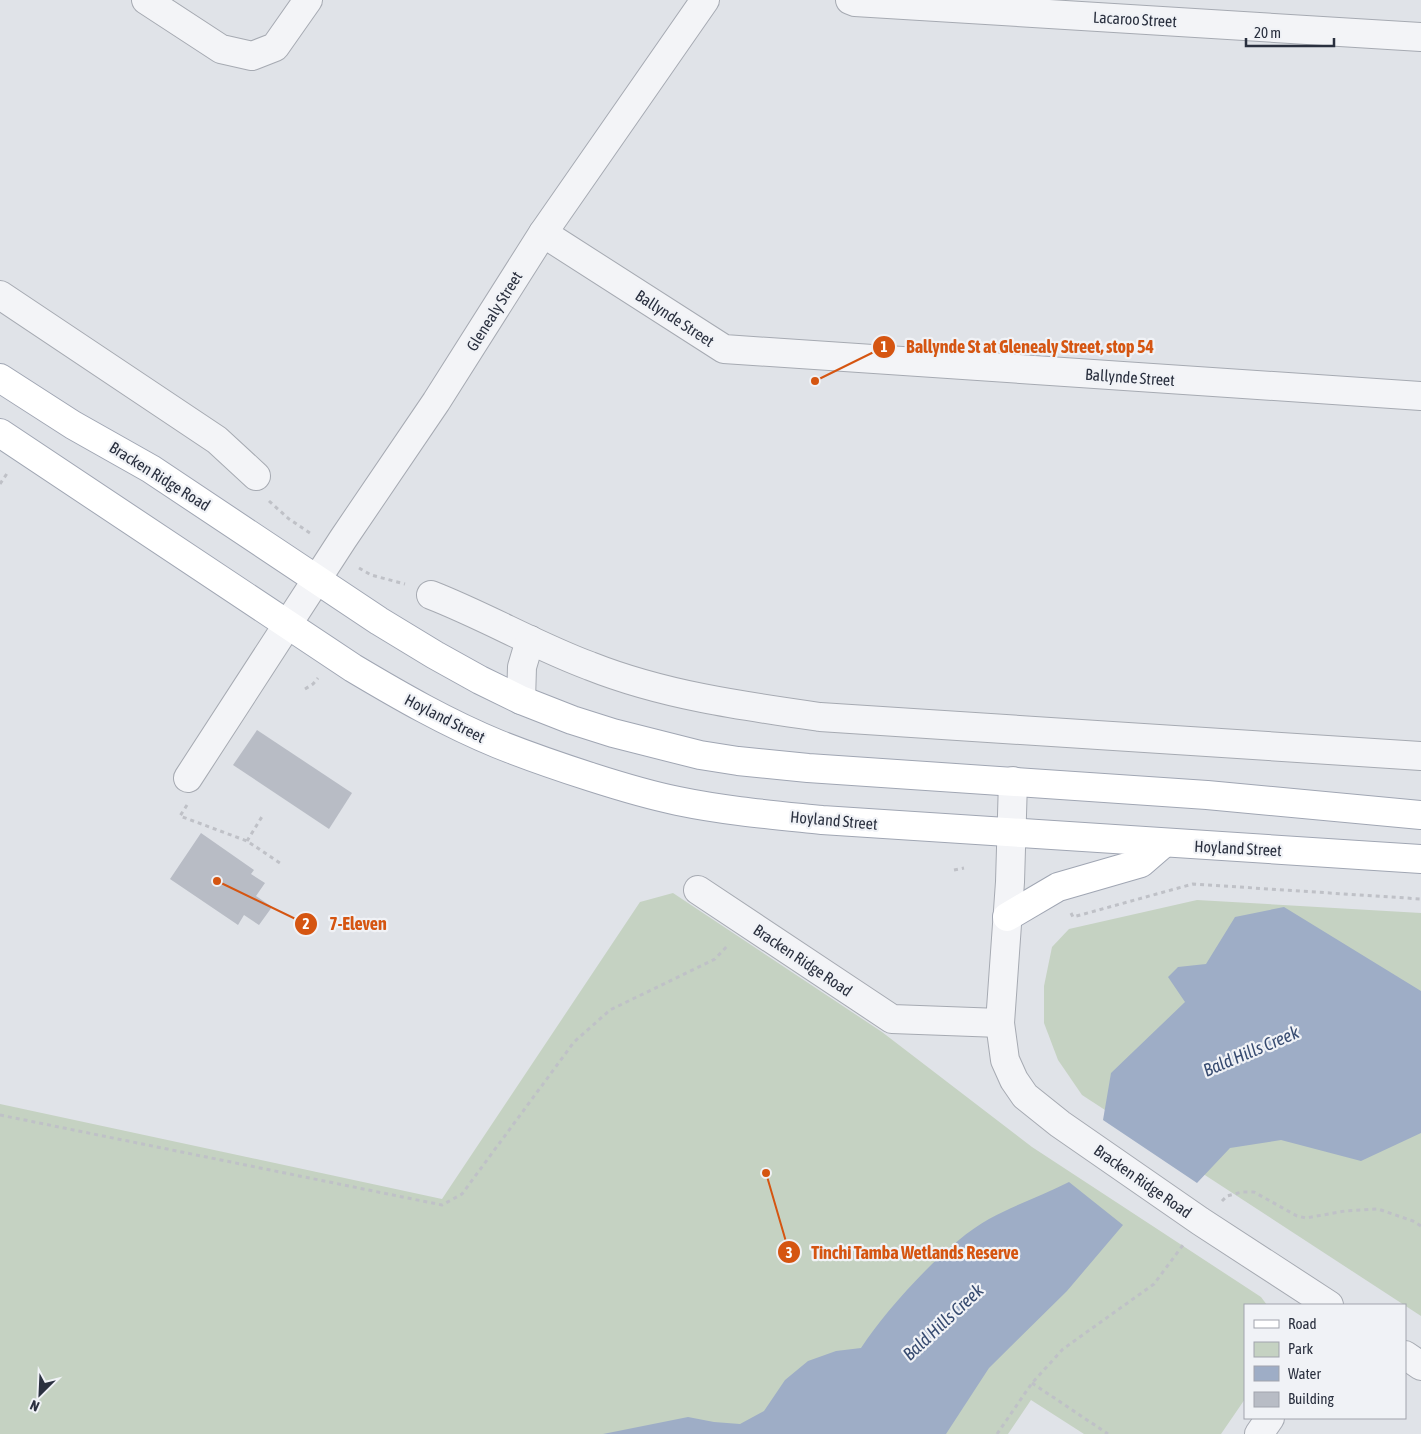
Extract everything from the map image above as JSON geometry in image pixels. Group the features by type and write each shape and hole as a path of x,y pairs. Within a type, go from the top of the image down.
{"main road":[{"name":"Bracken Ridge Road","path":"0,378 73,425 151,469 317,579"},
{"path":"0,433 288,624"},
{"path":"317,579 435,655 521,700 572,720 613,733 700,755 808,768 1207,795 1421,815"},
{"name":"Hoyland Street","path":"288,624 353,668 451,723 498,744 554,765 620,786 677,801 732,811 822,820 1163,844 1421,859"},
{"path":"1007,917 1058,888 1141,863 1163,844"}],"street":[{"path":"146,0 221,49 252,56 275,46 308,0"},
{"name":"Glenealy Street","path":"188,790 288,624 436,402 543,233 705,0"},
{"name":"Lacaroo Street","path":"850,0 855,2 1421,37"},
{"name":"Ballynde Street","path":"543,233 724,349 1421,396"},
{"path":"0,295 217,440 262,488"},
{"path":"420,590 473,612 590,667 639,682 703,698 760,709 820,717 1421,756"},
{"path":"521,700 522,667 530,640"},
{"name":"Bracken Ridge Road","path":"1013,781 1012,832 1000,1023 1005,1060 1014,1080 1025,1096 1060,1124 1200,1222 1327,1304"},
{"name":"Bracken Ridge Road","path":"698,890 892,1019 1000,1023"},
{"path":"1406,1356 1421,1366"},
{"path":"1259,1434 1269,1419"}],"path":[{"path":"0,484 11,468"},
{"path":"262,488 272,506 296,523"},
{"path":"364,571 371,575 420,590"},
{"path":"305,689 313,684 320,675"},
{"path":"188,790 180,816 247,842 280,863"},
{"path":"247,842 263,815"},
{"path":"954,870 964,868"},
{"path":"1069,908 1073,917 1193,884 1421,899"},
{"path":"0,1115 442,1205 462,1194 574,1042 610,1010 715,959 748,923"},
{"path":"1219,1204 1227,1196 1242,1192 1254,1192 1297,1216 1306,1218 1345,1211 1378,1209 1421,1226"},
{"path":"997,1434 1032,1383 1063,1349 1154,1284 1188,1238"},
{"path":"1032,1383 1108,1434"}],"green space":[{"path":"673,893 882,1032 1032,1147 1261,1297 1266,1304 1244,1304 1244,1400 1221,1434 1084,1434 1031,1400 1008,1434 0,1434 0,1104 442,1199 640,902"},
{"path":"1197,900 1421,913 1421,1316 1406,1306 1406,1304 1403,1304 1082,1095 1058,1060 1044,1023 1044,986 1052,947 1069,929"}],"water":[{"name":"Bald Hills Creek","path":"1284,907 1421,991 1421,1133 1361,1161 1281,1140 1230,1148 1197,1183 1103,1120 1111,1073 1185,1002 1168,977 1178,967 1206,964 1235,917"},
{"name":"Bald Hills Creek","path":"1069,1182 1123,1225 1067,1291 989,1368 946,1434 603,1434 688,1417 740,1424 764,1411 785,1380 808,1361 836,1351 861,1348 902,1295 937,1259 973,1229 999,1214"}],"building":[{"path":"257,730 352,793 329,829 233,765"},
{"path":"201,833 254,870 251,874 265,883 256,896 272,907 259,925 244,915 238,925 170,879"}],"place":[{"name":"Ballynde St at Glenealy Street, stop 54","path":"815,381"},
{"name":"7-Eleven","path":"217,881"},
{"name":"Tinchi Tamba Wetlands Reserve","path":"766,1173"}]}
